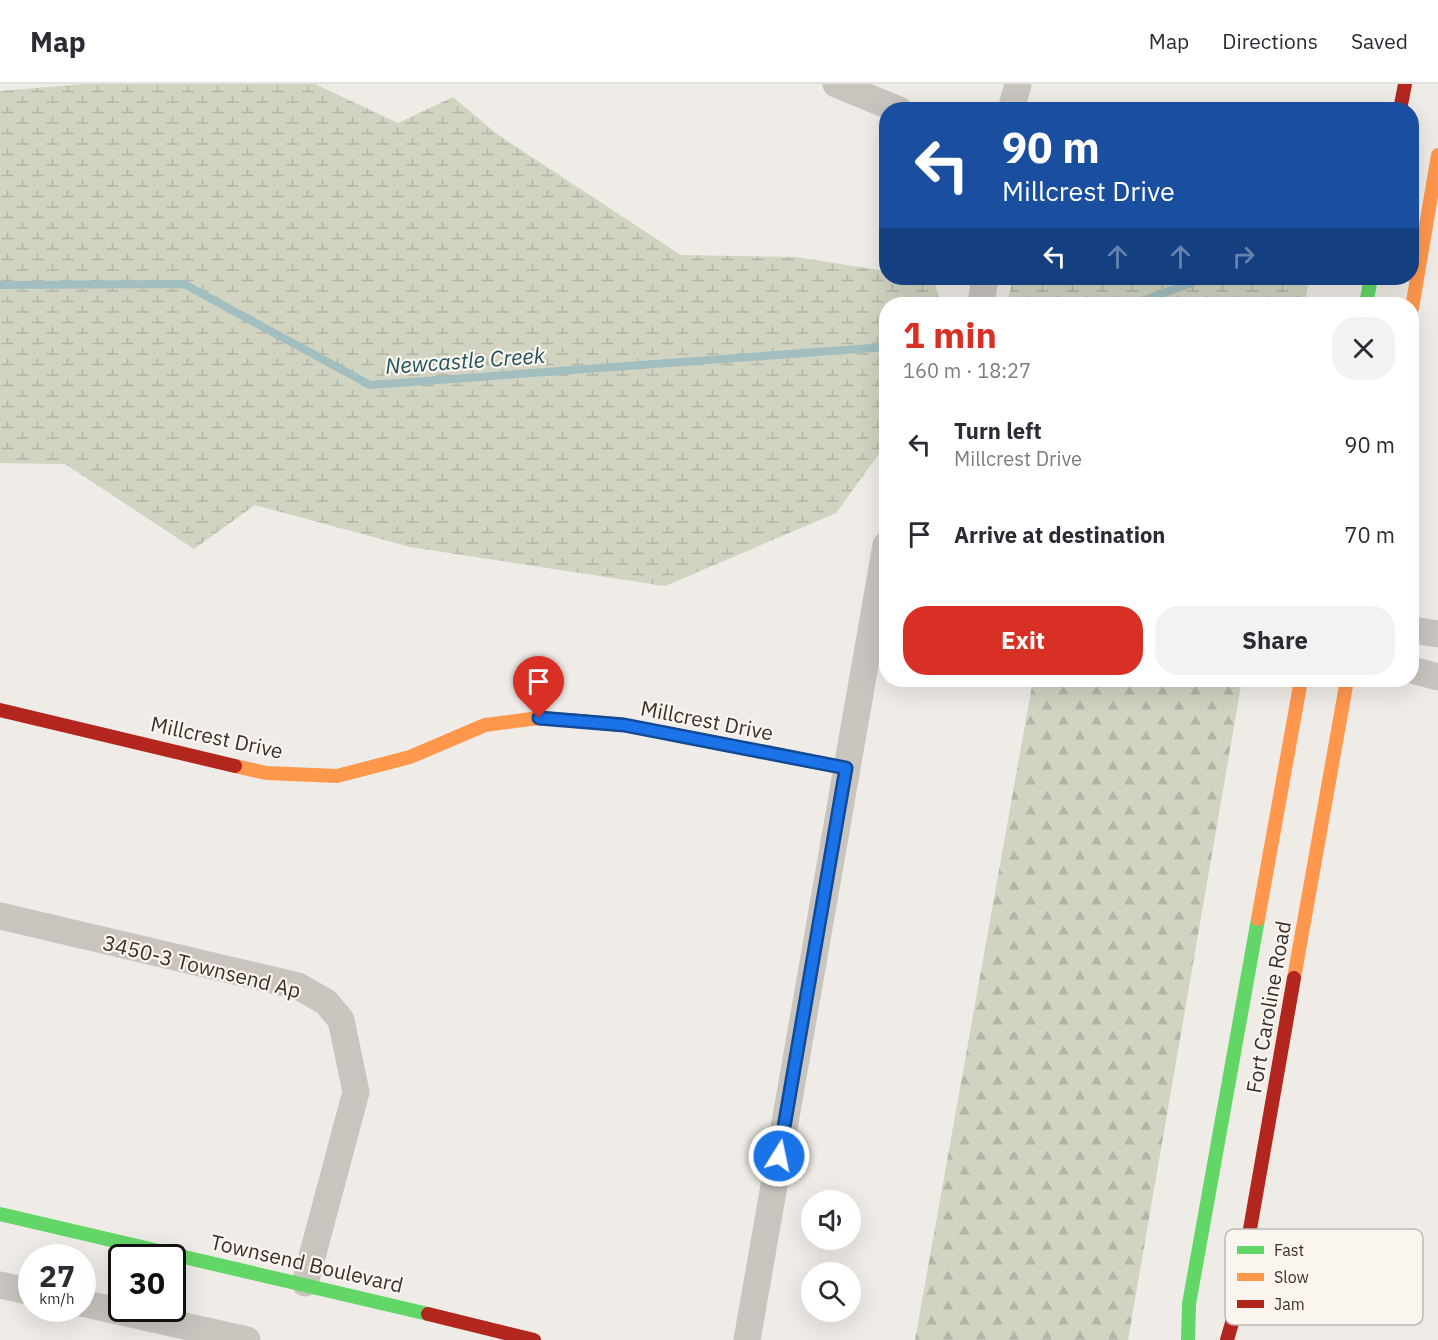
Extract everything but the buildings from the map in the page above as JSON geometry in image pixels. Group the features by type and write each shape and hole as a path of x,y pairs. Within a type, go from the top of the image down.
{"street":[{"path":"836,84 880,102"},
{"path":"1013,102 1018,84"},
{"path":"1402,102 1405,84"},
{"path":"1419,267 1438,155"},
{"path":"747,1340 879,584"},
{"path":"1419,631 1438,634"},
{"path":"1419,672 1438,677"},
{"name":"Fort Caroline Road","path":"1188,1340 1189,1304 1300,687"},
{"name":"Fort Caroline Road","path":"1250,1229 1346,687"},
{"name":"Millcrest Drive","path":"0,710 266,773 337,776 410,758 485,725 539,718 624,725 846,768"},
{"name":"3450-3 Townsend Ap","path":"0,916 298,986 326,1002 341,1020 356,1092 305,1283"},
{"name":"Townsend Boulevard","path":"0,1214 305,1283 496,1336 534,1340"},
{"path":"0,1285 18,1289"},
{"path":"96,1307 246,1340"},
{"name":"Fort Caroline Road","path":"1227,1340 1231,1325"}],"green space":[{"path":"83,84 315,84 398,123 453,97 498,135 681,255 795,257 879,270 879,285 935,285 939,297 879,297 879,454 836,513 665,586 410,547 255,505 194,549 65,464 0,463 0,91"},
{"path":"1011,285 1308,285 1306,297 1009,297"},
{"path":"1032,687 1241,687 1128,1340 915,1340"}],"waterway":[{"name":"Newcastle Creek","path":"0,285 184,284 370,385 879,348"},
{"name":"Newcastle Creek","path":"1153,297 1186,285"}],"traffic: fast":[{"path":"1367,297 1370,285"},
{"path":"1188,1340 1189,1304 1258,919"},
{"path":"0,1214 428,1314"}],"traffic: slow":[{"path":"1419,267 1438,155"},
{"path":"1414,297 1416,285"},
{"path":"1258,919 1300,687"},
{"path":"1294,978 1346,687"},
{"path":"235,766 266,773 337,776 410,757 485,725 539,718 568,720"}],"traffic: jam":[{"path":"1402,102 1405,84"},
{"path":"0,710 235,766"},
{"path":"568,720 624,725 846,768"},
{"path":"1250,1229 1294,978"},
{"path":"428,1314 534,1340"},
{"path":"1227,1340 1231,1325"}],"route":[{"path":"539,718 624,725 846,768 779,1156"}]}
